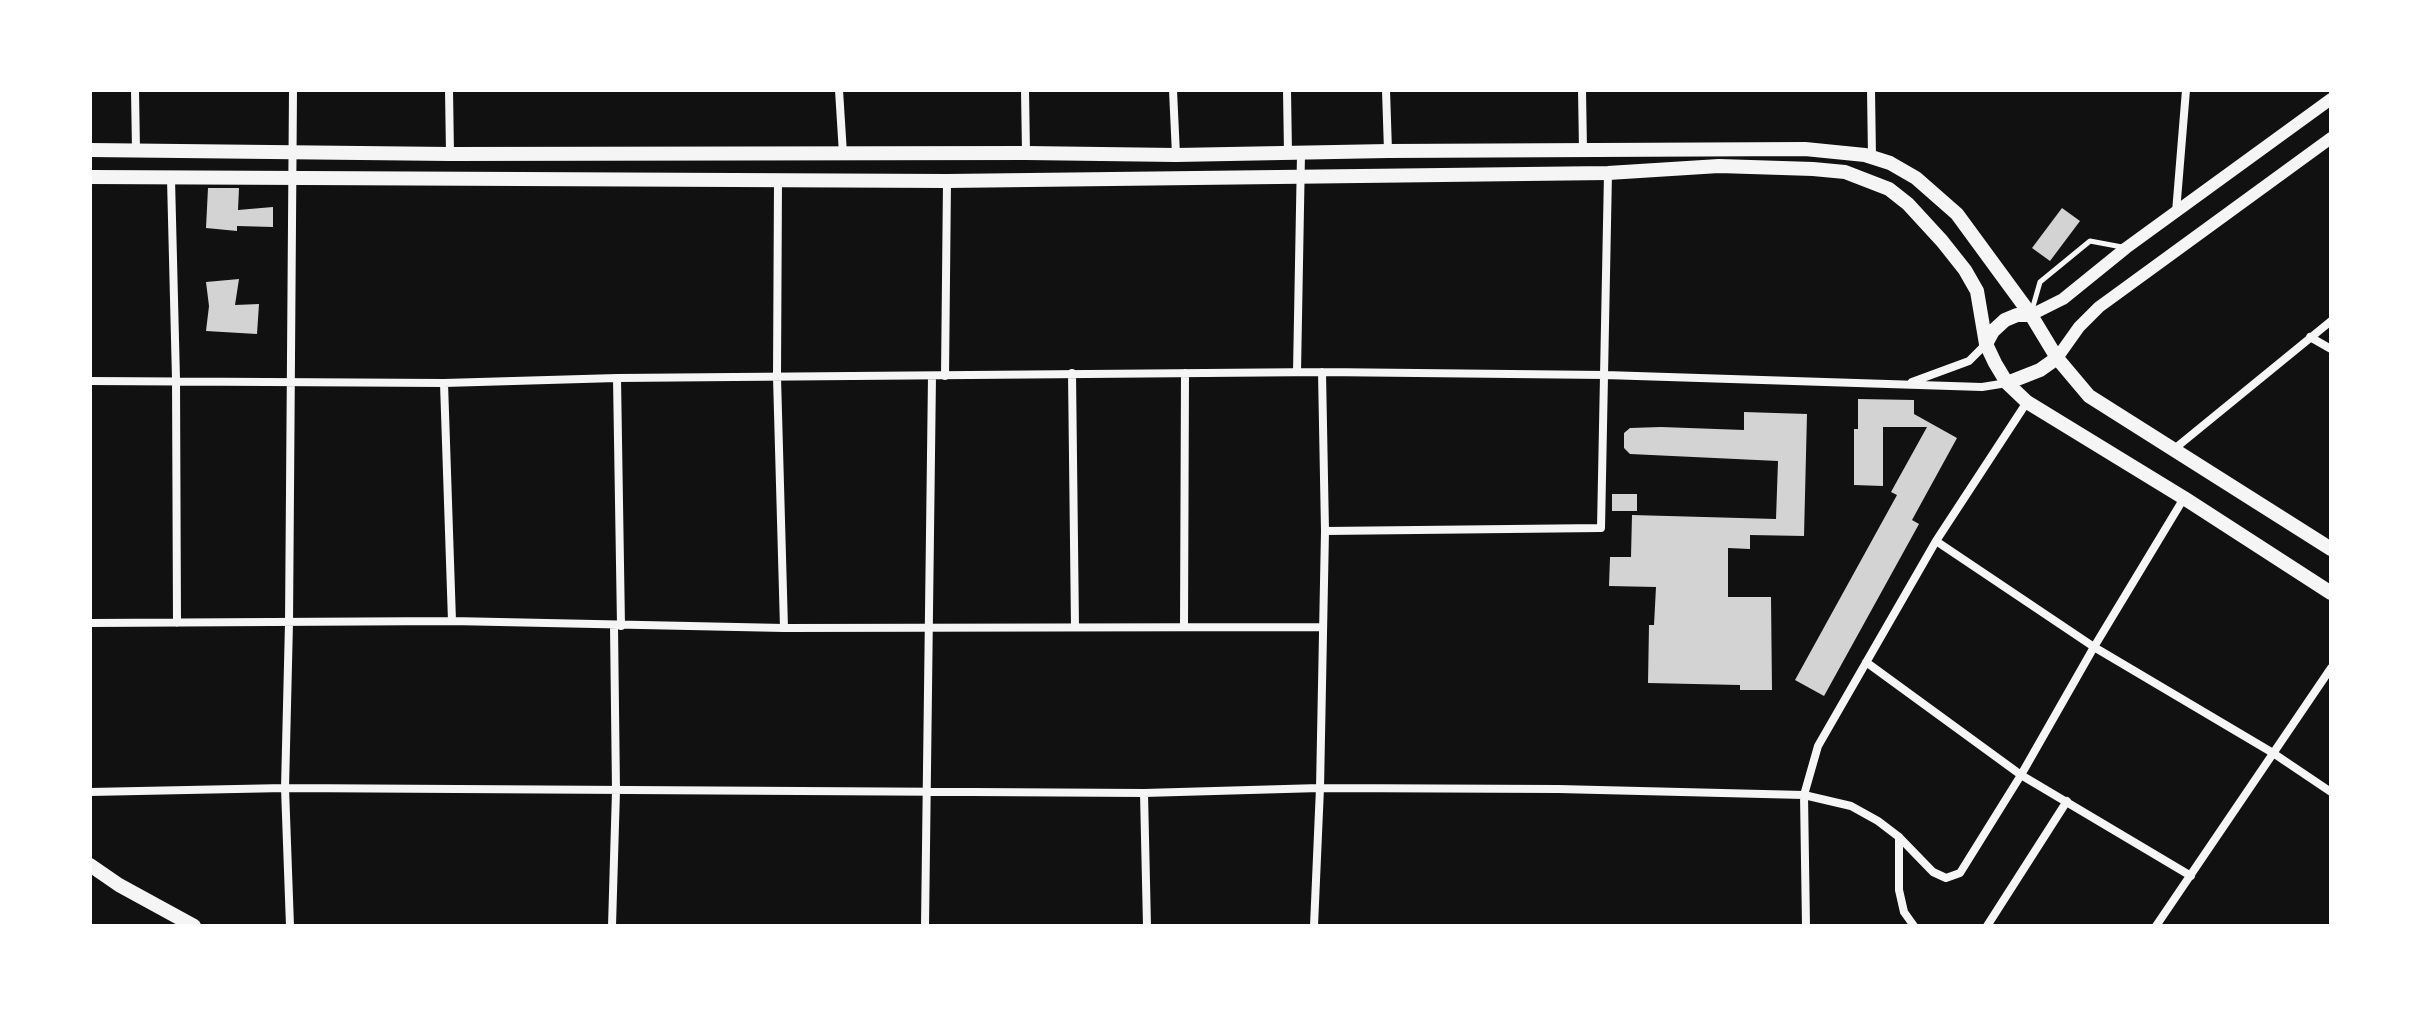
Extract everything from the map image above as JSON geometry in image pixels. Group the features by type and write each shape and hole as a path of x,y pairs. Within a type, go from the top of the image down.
{"main road":[{"path":"90,150 843,155 1836,150 1890,163 1916,178 1957,214 2031,315 2057,358 2089,396 2331,549"},
{"path":"90,177 947,181 1608,173 1719,166 1845,172 1889,189 1908,204 1965,270 1977,291 1986,344 2007,383 2027,402 2331,593"},
{"path":"1986,344 1993,331 2005,320 2017,315 2031,315"},
{"path":"2007,383 2040,370 2057,358"},
{"path":"90,865 119,885 194,926"}],"street":[{"path":"135,90 136,150"},
{"path":"290,926 285,788 293,90"},
{"path":"449,90 450,154"},
{"path":"839,90 843,155"},
{"path":"1025,90 1026,153"},
{"path":"1173,90 1176,155"},
{"path":"1287,90 1301,178 1297,372"},
{"path":"1386,90 1388,151"},
{"path":"1582,90 1583,150"},
{"path":"1871,90 1872,157"},
{"path":"2176,213 2186,90"},
{"path":"2031,315 2063,299 2126,248 2331,99"},
{"path":"2057,358 2079,327 2099,307 2331,138"},
{"path":"1325,531 1601,528 1608,173"},
{"path":"171,179 177,623"},
{"path":"778,181 777,377 784,628"},
{"path":"945,376 947,181"},
{"path":"2172,450 2331,321"},
{"path":"2310,337 2331,349"},
{"path":"1907,384 1969,361 1986,344"},
{"path":"1314,926 1325,531 1322,372"},
{"path":"90,381 176,379 444,383 617,378 1322,372 1605,375 1982,387 2007,383"},
{"path":"1072,373 1075,627"},
{"path":"1184,627 1185,373"},
{"path":"925,926 932,376"},
{"path":"612,926 618,626 617,378"},
{"path":"444,383 452,621"},
{"path":"1806,926 1804,795 1818,746 1936,541 2027,402"},
{"path":"90,792 285,788 1144,793 1320,788 1558,789 1804,795 1851,806 1878,821 1899,837 1933,872 1946,878 1960,873 2184,498"},
{"path":"1936,541 2094,647 2273,753 2331,792"},
{"path":"90,623 452,621 784,628 1323,627"},
{"path":"1866,662 2021,775 2191,876"},
{"path":"2156,926 2331,668"},
{"path":"1144,793 1147,926"},
{"path":"1987,926 2067,801"},
{"path":"1899,837 1899,890 1904,912 1914,926"}],"lane":[{"path":"2031,315 2040,282 2090,241 2126,248"}],"building":[{"path":"208,188 239,188 238,210 273,207 273,227 237,226 237,231 206,228"},
{"path":"2062,208 2080,221 2050,261 2032,248"},
{"path":"239,279 235,305 259,304 257,334 206,331 209,306 206,282"},
{"path":"1858,399 1914,400 1914,414 1957,438 1912,520 1919,524 1824,696 1795,680 1897,495 1891,492 1927,427 1883,427 1883,486 1854,485 1854,429 1858,429"},
{"path":"1744,412 1807,414 1804,536 1750,535 1750,549 1728,548 1728,597 1771,597 1772,690 1740,690 1740,685 1648,683 1649,625 1654,625 1656,587 1609,586 1610,557 1631,557 1632,515 1776,519 1778,461 1630,454 1624,448 1624,433 1630,428 1661,427 1744,430"},
{"path":"1612,494 1637,494 1637,511 1612,511"}]}
